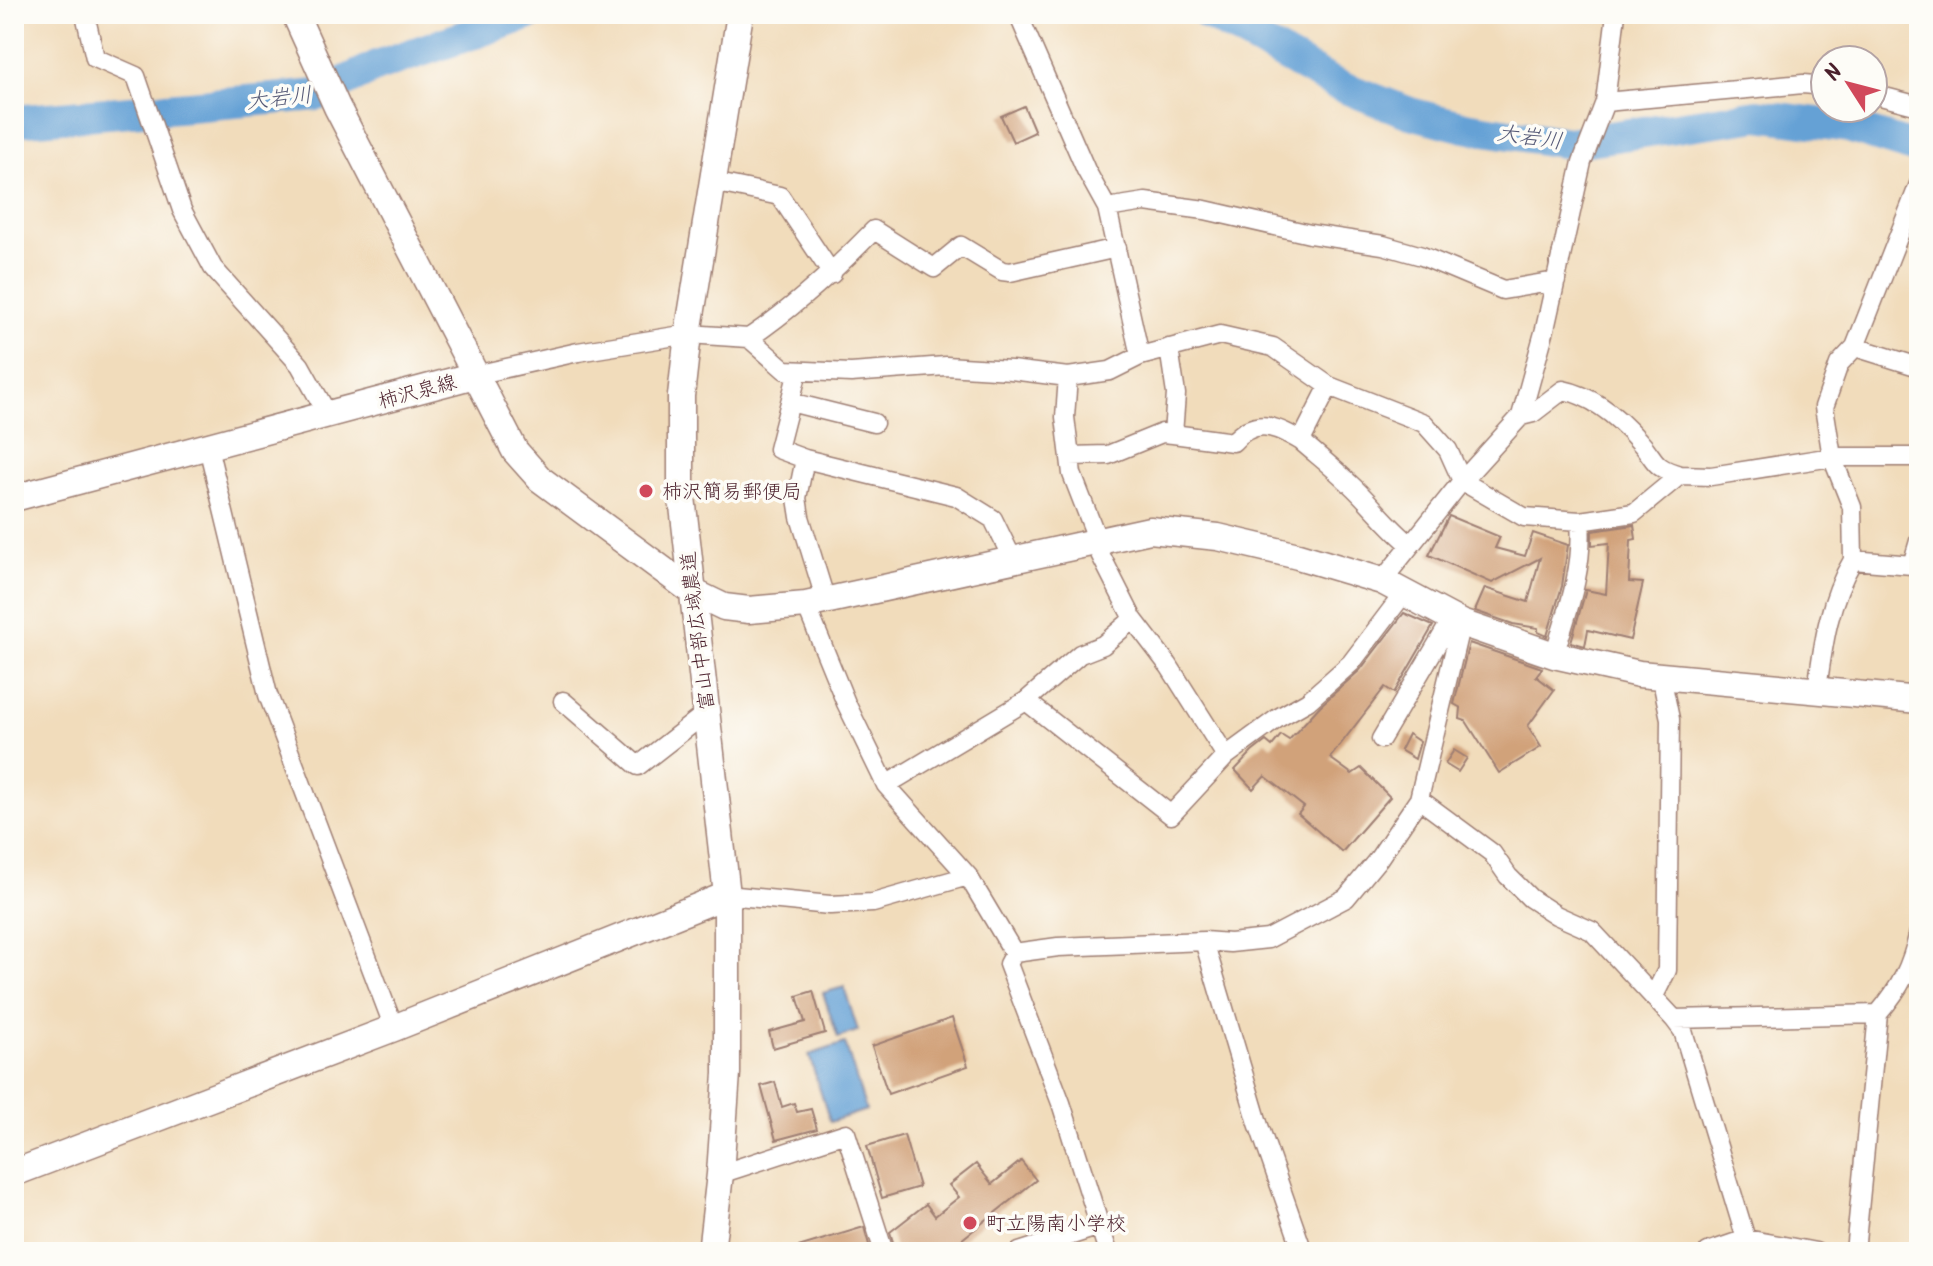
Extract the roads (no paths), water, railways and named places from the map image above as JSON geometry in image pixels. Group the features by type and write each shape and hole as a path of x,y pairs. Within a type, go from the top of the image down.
{"street":[{"path":"85,14 95,58 136,76 182,210 213,268 300,365 328,415"},
{"name":"柿沢泉線","path":"14,498 475,375 337,107 295,14"},
{"name":"富山中部広域農道","path":"711,1252 727,1073 727,895 681,488 681,396 688,334 740,14"},
{"path":"1018,14 1086,170 1107,208 1140,356"},
{"path":"1026,701 1171,815 1226,756 1308,701 1351,663 1393,587 1411,545 1462,481 1521,416 1556,281 1582,162 1605,102 1616,14"},
{"path":"1605,102 1809,85"},
{"path":"1889,98 1919,106"},
{"path":"713,182 780,196 832,274"},
{"path":"1817,690 1824,636 1840,582 1853,560 1852,507 1832,457 1824,407 1839,364 1855,347 1919,184"},
{"path":"1107,208 1145,202 1205,210 1310,234 1383,245 1422,256 1503,290 1556,281"},
{"path":"1117,248 1010,272 1002,271 961,246 934,268 874,230 832,274 749,338 688,334 578,352 475,375 515,451 540,479 693,592 724,607 749,610 816,603 1150,530 1218,537 1298,556 1393,587 1457,621 1554,655 1639,674 1919,700"},
{"path":"749,338 785,370 851,373 946,366 1068,377 1110,371 1140,356 1220,335 1273,347 1329,386 1424,423 1448,450 1462,481 1524,517 1580,521 1634,513 1680,475"},
{"path":"1855,347 1919,367"},
{"path":"1169,348 1176,394 1173,434"},
{"path":"798,371 778,449 805,459 956,496 993,519 1013,560"},
{"path":"1068,377 1065,417 1072,474 1096,541 1133,619 1169,666 1226,756"},
{"path":"1301,441 1329,386"},
{"path":"1521,416 1533,413 1563,390 1573,393 1595,402 1628,427 1653,462 1666,471 1680,475 1711,476 1832,457 1919,457"},
{"path":"790,402 874,423"},
{"path":"1070,456 1108,455 1162,433 1233,442 1242,432 1255,426 1266,426 1301,441 1347,481 1390,528 1411,545"},
{"path":"208,447 268,695 394,1028"},
{"path":"805,459 797,498 816,603 846,703 886,785 968,876 1014,953"},
{"path":"1554,655 1578,579 1582,549 1580,521"},
{"path":"1853,560 1916,567 1919,541"},
{"path":"886,785 1026,701 1080,654 1103,645 1133,619"},
{"path":"1381,739 1457,621"},
{"path":"1014,953 1058,947 1204,941 1230,943 1268,939 1346,898 1379,858 1419,799 1457,621"},
{"path":"1654,996 1667,970 1668,955 1670,719 1661,676"},
{"path":"563,701 638,766 706,713"},
{"path":"1419,799 1492,853 1508,876 1530,898 1556,915 1592,931 1683,1031 1746,1239"},
{"path":"14,1173 394,1028 727,895 830,905 873,903 968,876"},
{"path":"1855,1252 1878,1014 1898,990 1913,958 1919,932"},
{"path":"1204,941 1258,1123 1303,1252"},
{"path":"1014,953 1008,964 1061,1103 1108,1252"},
{"path":"1674,1019 1878,1014"},
{"path":"720,1174 846,1133 884,1252"},
{"path":"1019,1252 1100,1226"},
{"path":"1708,1252 1746,1239 1806,1251"}],"water":[{"path":"844,987 858,1031 838,1038 823,993"},
{"path":"845,1043 866,1110 830,1122 809,1055"}],"waterway":[{"name":"大岩川","path":"14,121 318,95 377,66 530,14"},
{"name":"大岩川","path":"1208,14 1335,84 1410,113 1465,127 1568,143 1758,115 1848,127 1919,149"}],"place":[{"name":"柿沢簡易郵便局","path":"646,491"},
{"name":"町立陽南小学校","path":"970,1223"}]}
